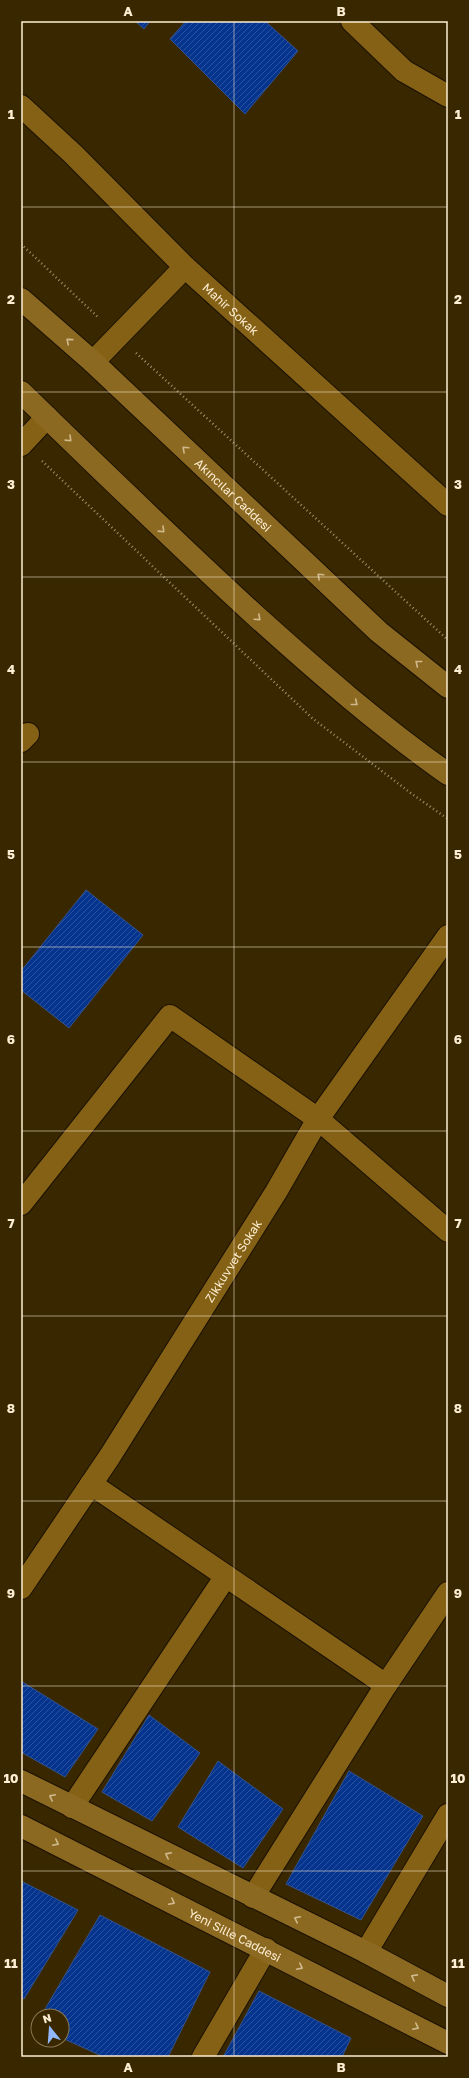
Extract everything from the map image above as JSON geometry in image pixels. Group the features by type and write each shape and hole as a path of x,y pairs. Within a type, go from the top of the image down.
{"main road":[{"name":"Akıncılar Caddesi","path":"21,299 93,362 379,632 448,687"},
{"path":"21,392 171,538 323,676 406,744 448,774"},
{"path":"21,1781 253,1898 366,1952 448,1996"},
{"name":"Yeni Sille Caddesi","path":"21,1826 266,1949 448,2043"}],"street":[{"path":"352,21 404,70 448,96"},
{"name":"Mahir Sokak","path":"21,106 73,154 185,267 448,505"},
{"path":"93,362 185,267"},
{"path":"22,444 47,417"},
{"name":"Zikkuvvet Sokak","path":"21,1588 91,1484 271,1199 318,1119 448,936"},
{"path":"21,1204 170,1016 318,1119 448,1231"},
{"path":"91,1484 386,1685"},
{"path":"72,1807 226,1576"},
{"path":"253,1898 386,1685 448,1593"},
{"path":"366,1952 448,1815"},
{"path":"203,2057 266,1949"}],"path":[{"path":"21,244 118,336 448,640"},
{"path":"22,444 312,718 412,794 448,819"}],"building":[{"path":"135,21 150,21 144,29"},
{"path":"186,21 265,21 298,51 245,114 170,39"},
{"path":"86,890 143,935 69,1028 21,990 21,971"},
{"path":"21,1681 98,1729 65,1777 21,1752"},
{"path":"149,1715 200,1753 152,1821 102,1792"},
{"path":"218,1761 283,1809 243,1868 178,1827"},
{"path":"349,1771 423,1816 361,1920 286,1884"},
{"path":"21,1881 78,1910 24,1999 21,1997"},
{"path":"100,1915 210,1972 168,2057 104,2057 70,2042 70,2008 46,2008"},
{"path":"259,1991 351,2038 342,2057 223,2057"}]}
